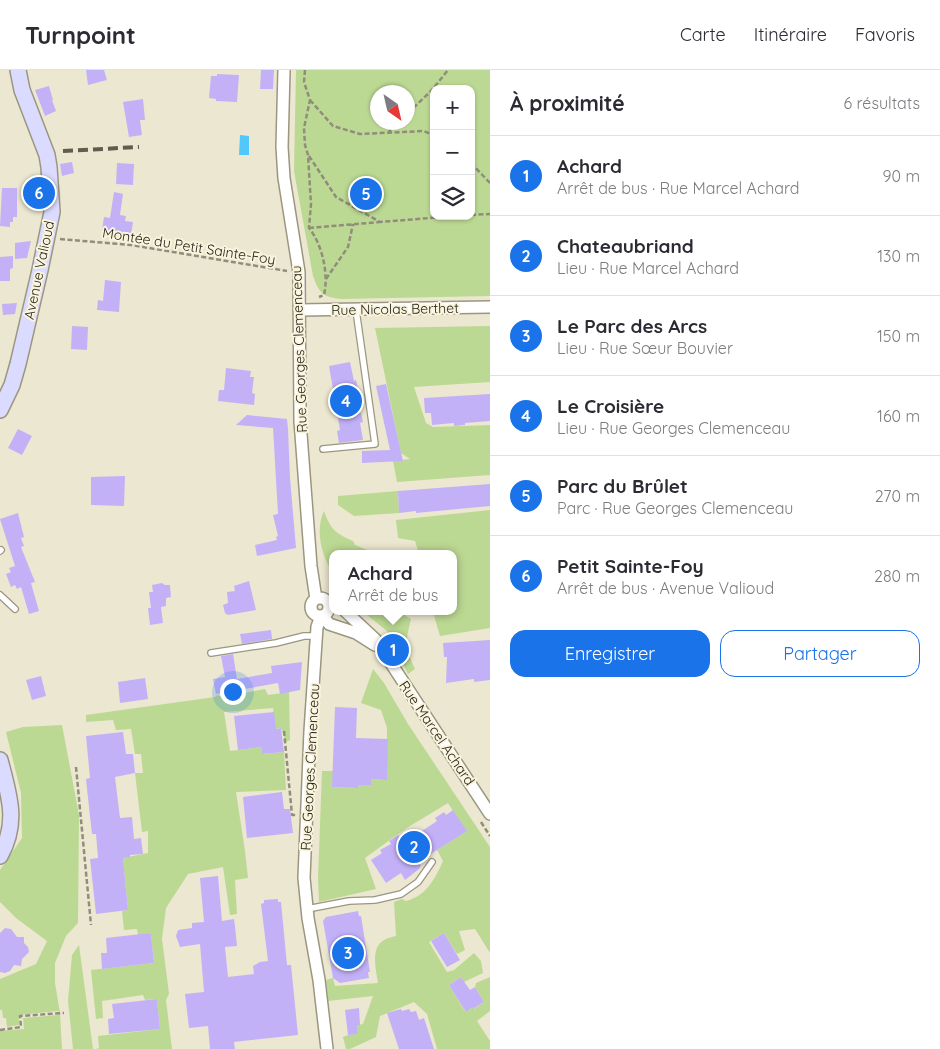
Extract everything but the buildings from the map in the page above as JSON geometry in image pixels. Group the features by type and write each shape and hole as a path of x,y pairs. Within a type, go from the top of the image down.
{"main road":[{"name":"Avenue Valioud","path":"0,410 12,385 18,364 52,212 47,155 22,90 18,70"},
{"path":"0,760 12,810 9,836 0,856"}],"street":[{"name":"Rue Georges Clemenceau","path":"284,70 282,147 284,178 299,272 300,421 311,566 316,599"},
{"name":"Rue Nicolas Berthet","path":"299,310 490,307"},
{"path":"329,602 322,598 316,599 311,605 312,611 316,615 322,616 329,610"},
{"name":"Rue Marcel Achard","path":"349,615 376,639 490,814"},
{"name":"Rue Georges Clemenceau","path":"322,616 317,627 310,731 304,878 307,913 319,980 327,1049"},
{"name":"Rue Marcel Achard","path":"322,616 329,624 356,633 384,653"}],"lane":[{"path":"323,449 375,444 356,310"},
{"path":"0,595 15,609"},
{"path":"211,653 276,643 304,636 317,636"},
{"path":"307,913 349,901 375,900 401,894 418,882 432,862"}],"path":[{"path":"305,70 304,82 310,100 333,126 360,134 424,131 430,134"},
{"path":"415,107 448,70"},
{"path":"310,100 304,128 305,145 308,155 311,204 309,228 316,237 326,280 324,295 318,297"},
{"path":"308,155 336,197 380,222"},
{"path":"475,167 490,184"},
{"path":"485,176 490,172"},
{"path":"475,215 490,214"},
{"path":"309,228 430,218"},
{"path":"326,280 348,247 352,224"},
{"name":"Montée du Petit Sainte-Foy","path":"57,239 131,245 288,271"},
{"path":"284,731 292,815 297,815"},
{"path":"76,767 91,925"},
{"path":"0,1030 21,1027 20,1016 64,1013"}],"green space":[{"path":"296,70 490,70 490,296 341,299 322,293 313,276 294,171"},
{"path":"490,326 490,382 414,387 426,423 433,427 490,425 490,475 397,482 393,461 410,459 401,453 375,328"},
{"path":"398,491 399,513 354,516 338,505 338,496"},
{"path":"490,510 490,628 440,636 434,615 457,615 457,550 418,550 415,541 398,538 396,520"},
{"path":"324,511 329,523 338,533 353,541 355,545 367,550 329,550 329,566 321,542 321,518"},
{"path":"367,615 405,615 411,619 407,645 415,669 408,674 387,631"},
{"path":"373,669 384,683 408,724 490,847 490,953 475,929 459,931 465,950 457,954 444,933 429,942 447,972 454,970 474,953 481,961 483,973 464,982 461,977 449,985 465,1011 472,1007 474,1009 484,1002 475,987 476,983 490,977 490,1011 477,1021 490,1041 490,1049 437,1049 427,1014 414,1002 380,1016 376,1037 346,1049 343,1037 357,1033 357,1025 363,1024 373,996 328,1001 326,980 333,978 335,986 378,983 375,954 377,948 384,940 396,936 394,902 402,899 406,901 413,899 424,891 437,874 443,861 437,850 466,831 448,803 405,829 365,858 376,889 319,902 318,878 322,771 333,771 333,787 358,788 359,785 370,785 371,779 387,780 387,728 381,710 361,703"},
{"path":"265,689 268,695 289,692 290,740 286,742 281,728 275,729 273,708 224,712 230,751 261,747 262,754 284,752 286,790 236,792 248,878 235,880 237,914 230,915 223,867 188,874 166,908 162,939 169,994 166,1000 172,1049 96,1049 99,1048 98,1036 160,1029 157,999 145,1000 143,995 102,1001 103,1018 96,1019 91,970 154,963 151,935 138,935 137,929 124,930 122,911 128,910 123,858 148,853 148,831 142,832 135,773 143,773 141,754 135,754 131,729 116,730 113,720 86,722 86,715 215,697 217,695 222,697"},
{"path":"62,725 79,815 78,923 66,936 55,963 55,983 60,1013 58,1011 19,1015 19,1025 7,1027 6,1018 3,1018 2,1010 0,1010 0,979 36,964 47,941 16,918 0,902 0,870 22,838 21,793 6,732 23,727"},
{"path":"79,945 93,1049 73,1049 68,1001 72,955"},
{"path":"60,1013 62,1049 0,1049 0,1031 24,1029 23,1018 58,1015"}],"water":[{"path":"240,135 249,136 249,155 239,155"}],"railway":[{"path":"63,151 139,147"}],"place":[{"name":"Petit Sainte-Foy","path":"39,193"},
{"name":"Parc du Brûlet","path":"366,194"},
{"name":"Le Croisière","path":"346,401"},
{"name":"Achard","path":"393,650"},
{"name":"Chateaubriand","path":"414,847"},
{"name":"Le Parc des Arcs","path":"348,953"}]}
